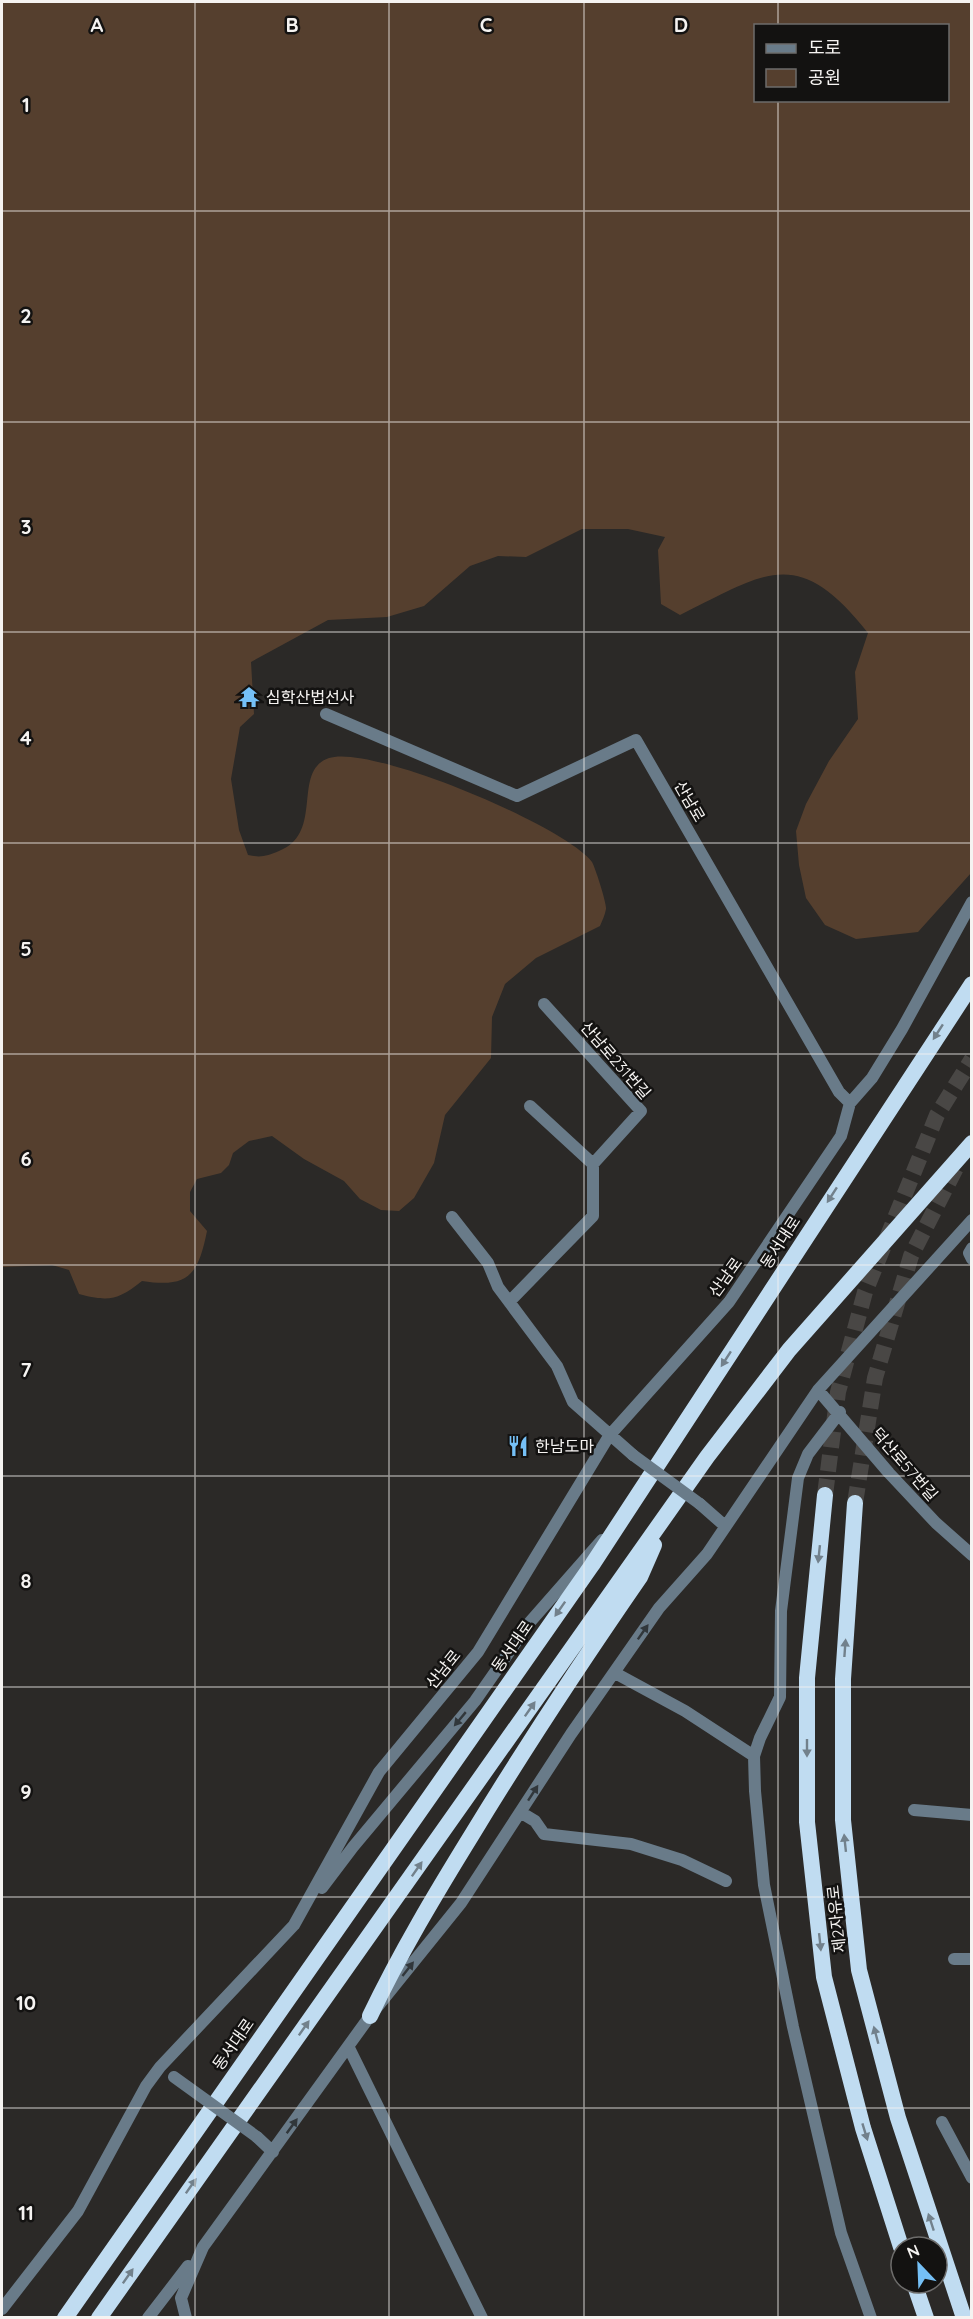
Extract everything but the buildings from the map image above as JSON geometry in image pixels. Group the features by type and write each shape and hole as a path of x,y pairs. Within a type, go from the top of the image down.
{"highway":[{"name":"동서대로","path":"65,2318 628,1509 972,984"},
{"path":"99,2318 669,1512 789,1350 972,1143"},
{"name":"제2자유로","path":"825,1495 807,1678 807,1822 824,1977 863,2128 897,2235"},
{"name":"제2자유로","path":"855,1503 843,1679 843,1820 859,1970 898,2118 963,2318"},
{"path":"370,2016 397,1960 509,1774 640,1577 669,1512"},
{"path":"918,2295 926,2318"}],"street":[{"name":"산남로","path":"2,2309 78,2211 146,2086 160,2067 294,1924 379,1772 478,1652 609,1436 729,1302 841,1136 850,1104 839,1092 636,740 517,796 326,714"},
{"path":"850,1104 872,1078 902,1029 972,902"},
{"name":"산남로231번길","path":"544,1004 641,1111 593,1164"},
{"path":"509,1302 594,1216 593,1164 530,1106"},
{"path":"452,1217 488,1263 498,1287 558,1366 573,1402 609,1436 700,1504 725,1526"},
{"path":"148,2318 273,2152 370,2016 461,1903 659,1608 707,1554 818,1390 972,1220"},
{"path":"972,1248 969,1254 972,1259"},
{"name":"덕산로57번길","path":"818,1390 840,1412 896,1480 936,1523 972,1555"},
{"path":"840,1412 808,1454 798,1478 781,1611 780,1697 754,1756 754,1791 764,1885 793,2028 841,2233 871,2318"},
{"path":"294,1924 353,1847 475,1701 530,1622 628,1509"},
{"path":"615,1673 685,1711 754,1756"},
{"path":"914,1810 972,1815"},
{"path":"520,1812 535,1821 544,1834 631,1844 682,1860 726,1881"},
{"path":"954,1959 972,1959"},
{"path":"349,2048 482,2318"},
{"path":"160,2067 257,2137 273,2152"},
{"path":"942,2122 972,2178"},
{"path":"186,2318 181,2298 203,2247"}],"green space":[{"path":"2,2 971,2 971,873 918,932 856,939 825,925 806,898 799,865 796,831 806,804 829,761 858,719 855,672 868,633 843,605 821,587 801,577 780,574 759,578 680,615 661,604 658,550 665,537 628,529 582,529 526,557 498,556 470,566 424,606 387,617 328,620 251,662 254,714 240,727 231,779 239,830 248,855 267,855 293,842 301,831 312,775 318,765 329,758 351,757 384,763 466,791 545,829 575,847 592,862 605,900 606,909 600,926 536,958 505,984 492,1017 491,1058 445,1115 434,1163 414,1198 399,1211 381,1210 360,1199 344,1181 304,1159 272,1136 249,1141 233,1153 229,1165 221,1173 197,1179 190,1192 190,1211 207,1231 200,1259 188,1276 170,1282 142,1281 119,1296 98,1298 79,1294 69,1270 52,1265 2,1267"}],"tunnel":[{"path":"825,1495 838,1392 865,1292 937,1115 972,1059"},
{"path":"855,1503 875,1378 911,1256 959,1162"}],"place":[{"name":"심학산법선사","path":"249,697"},
{"name":"한남도마","path":"518,1446"}]}
